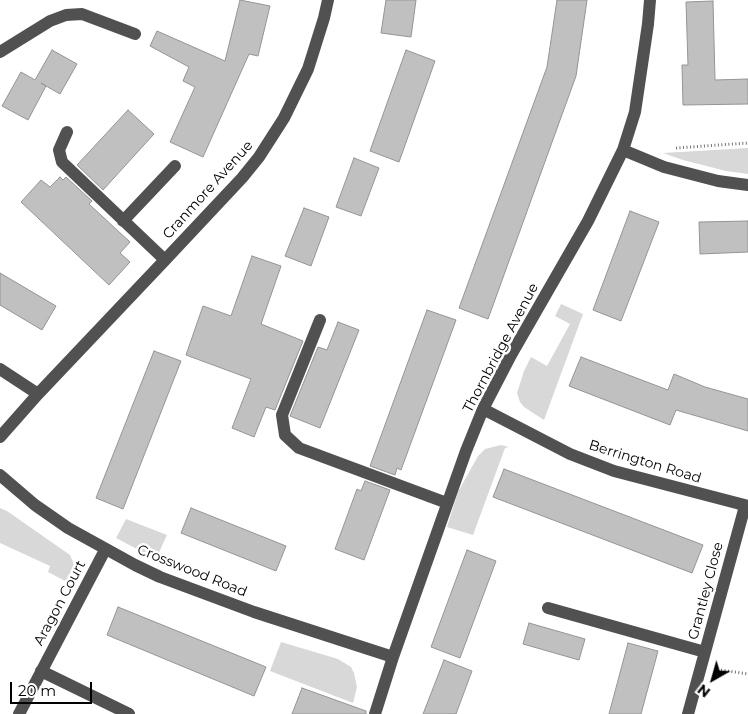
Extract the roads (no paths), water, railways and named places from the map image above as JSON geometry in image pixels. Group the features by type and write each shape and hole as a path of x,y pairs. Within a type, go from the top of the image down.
{"street":[{"name":"Cranmore Avenue","path":"0,437 38,394 242,178 259,157 297,94 308,69 328,0"},
{"name":"Thornbridge Avenue","path":"375,714 447,503 484,409 511,355 588,221 623,150 635,112 650,0"},
{"path":"0,52 50,21 66,15 82,14 135,34"},
{"name":"Cranmore Avenue","path":"67,132 59,150 62,162 165,260"},
{"path":"623,150 664,167 748,185"},
{"path":"124,221 175,166"},
{"path":"320,320 282,416 285,435 299,448 447,503"},
{"path":"0,369 38,394"},
{"name":"Berrington Road","path":"484,409 570,454 614,471 746,506"},
{"name":"Crosswood Road","path":"0,475 35,506 105,550 160,577 254,612 393,657"},
{"name":"Grantley Close","path":"688,714 746,506"},
{"name":"Aragon Court","path":"18,714 105,550"},
{"path":"548,608 705,652"},
{"path":"41,671 129,714"}]}
